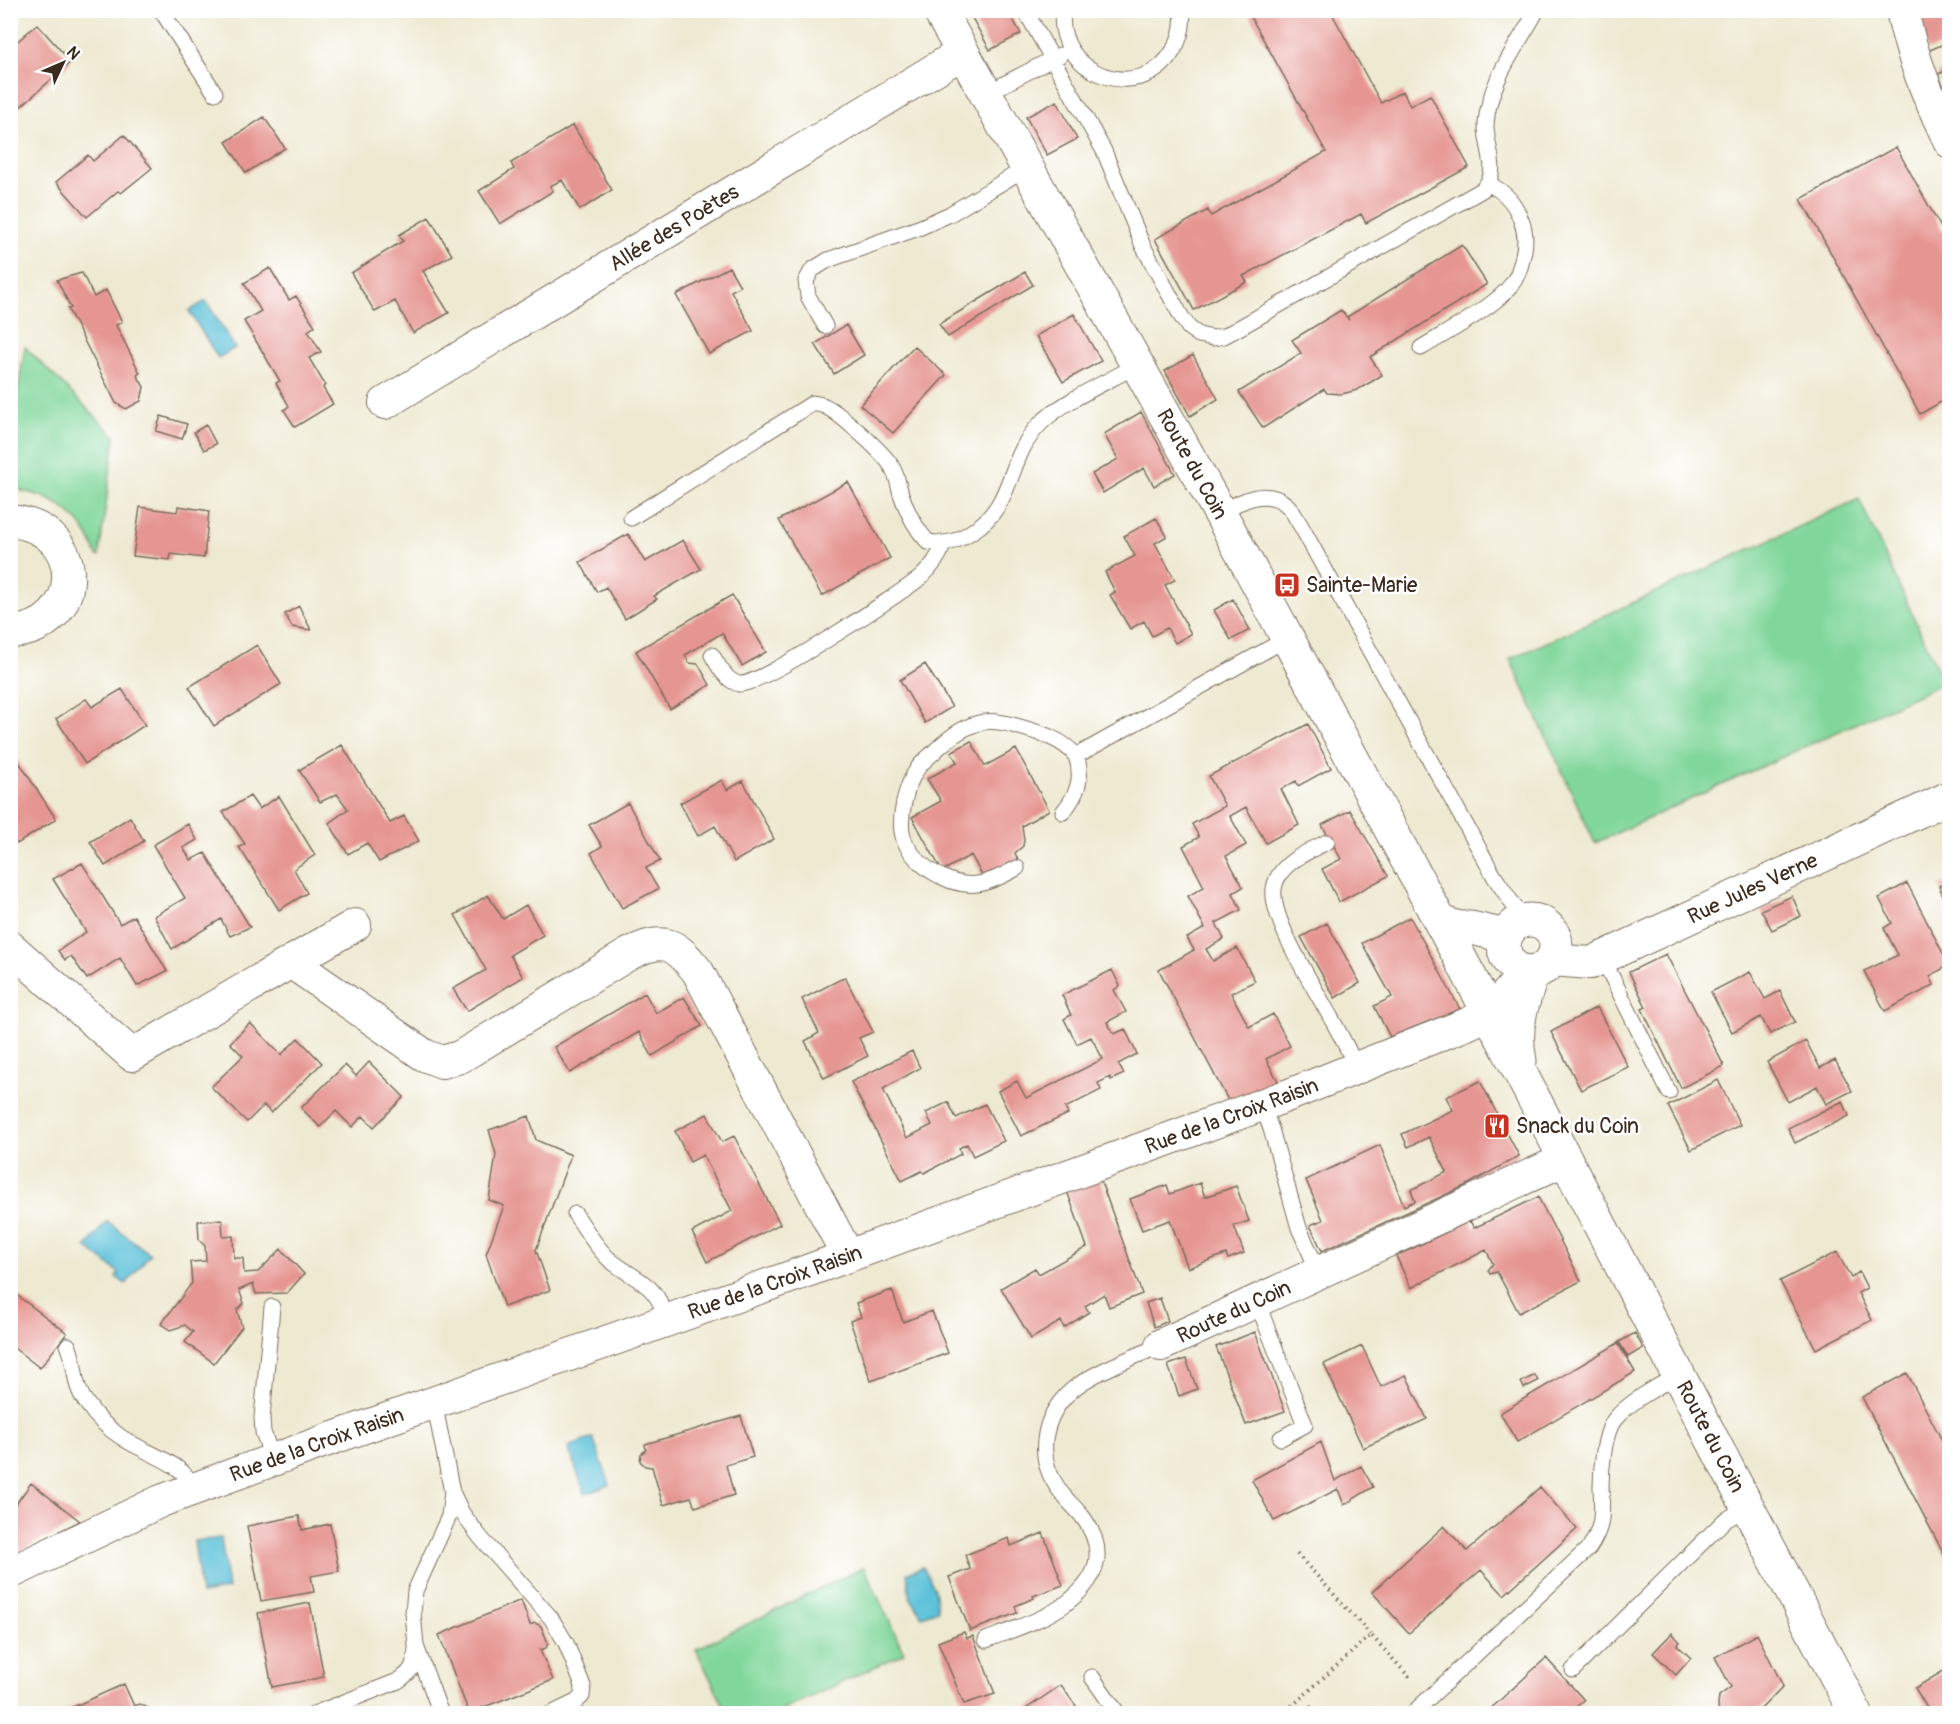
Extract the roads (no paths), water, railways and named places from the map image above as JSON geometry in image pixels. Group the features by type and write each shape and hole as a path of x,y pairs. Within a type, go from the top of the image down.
{"main road":[{"name":"Route du Coin","path":"939,10 1288,638 1522,1075 1856,1713"},
{"name":"Route du Coin","path":"1440,922 1460,928 1515,928 1542,923 1554,936 1556,946 1536,968 1518,1017 1518,1049 1522,1075"},
{"path":"1515,928 1504,950 1508,960 1513,966 1536,968"}],"street":[{"path":"1902,10 1911,53 1925,90 1950,142"},
{"name":"Allée des Poètes","path":"385,403 962,53"},
{"path":"10,521 26,522 44,530 57,542 65,557 68,573 67,589 61,604 52,616 39,626 10,632"},
{"name":"Rue Jules Verne","path":"1536,968 1591,963 1950,797"},
{"path":"10,947 132,1055 355,925"},
{"path":"291,962 424,1054 442,1062 460,1057 629,954 648,945 669,944 683,954 698,972 848,1256"},
{"name":"Rue de la Croix Raisin","path":"10,1573 131,1514 194,1489 848,1256 1262,1104 1478,1020 1536,968"},
{"name":"Route du Coin","path":"1161,1345 1566,1159"}],"lane":[{"path":"161,10 215,93"},
{"path":"1025,10 1104,151 1143,246 1180,316 1189,328 1199,335 1213,338 1224,336 1237,329 1482,190 1488,184 1492,162 1486,127 1489,99 1503,68 1537,10"},
{"path":"1064,10 1064,34 1070,49 1079,61 1104,77 1118,79 1133,78 1160,67 1178,44 1182,30 1182,10"},
{"path":"985,94 1070,49"},
{"path":"825,326 808,296 806,281 812,270 828,260 921,227 950,214 1026,168"},
{"path":"1421,348 1500,297 1512,284 1520,268 1526,231 1510,199 1501,189 1488,184"},
{"path":"631,518 813,404 823,405 834,412 890,463 910,519 928,542 944,545 956,542 993,516 1019,455 1040,424 1069,403 1137,365"},
{"path":"1220,513 1235,504 1257,496 1272,496 1287,506 1301,526 1494,876 1515,928"},
{"path":"712,655 730,680 740,684 758,680 854,623 920,577 936,560 944,545"},
{"path":"1076,756 1288,638"},
{"path":"1017,868 987,884 968,884 948,881 930,871 913,855 904,840 902,816 907,789 918,768 938,747 969,726 985,722 1003,722 1059,741 1076,756 1080,778 1077,792 1063,812"},
{"path":"1327,842 1299,856 1280,874 1274,888 1275,906 1287,938 1347,1044 1356,1068"},
{"path":"1602,957 1669,1092"},
{"path":"1262,1104 1299,1228 1319,1273"},
{"path":"575,1214 609,1259 658,1296 667,1320"},
{"path":"1257,1302 1305,1425 1281,1438"},
{"path":"272,1307 262,1432 273,1460"},
{"path":"68,1345 74,1359 75,1380 88,1405 121,1437 180,1470 191,1481 194,1489"},
{"path":"986,1640 1046,1615 1061,1606 1085,1585 1095,1570 1098,1553 1092,1533 1083,1517 1058,1489 1049,1471 1045,1454 1045,1434 1050,1417 1060,1401 1074,1388 1161,1345"},
{"path":"1412,1713 1589,1548 1599,1534 1604,1448 1614,1420 1642,1396 1679,1375"},
{"path":"434,1402 452,1492 468,1521 551,1618 566,1643 583,1686 582,1696 576,1702 551,1713"},
{"path":"314,1713 398,1681 408,1674 414,1665 415,1591 449,1516 452,1492"},
{"path":"1573,1670 1724,1521 1748,1507"},
{"path":"416,1646 441,1713"},
{"path":"1092,1677 1118,1713"}],"water":[{"path":"206,301 235,348 218,358 189,311"},
{"path":"107,1221 150,1254 126,1284 116,1277 119,1273 86,1247"},
{"path":"593,1438 610,1485 585,1494 568,1447"},
{"path":"221,1538 228,1589 201,1594 194,1541"},
{"path":"923,1567 935,1589 938,1610 922,1616 910,1597 907,1573"}],"place":[{"name":"Sainte-Marie","path":"1287,585"},
{"name":"Snack du Coin","path":"1497,1126"}]}
